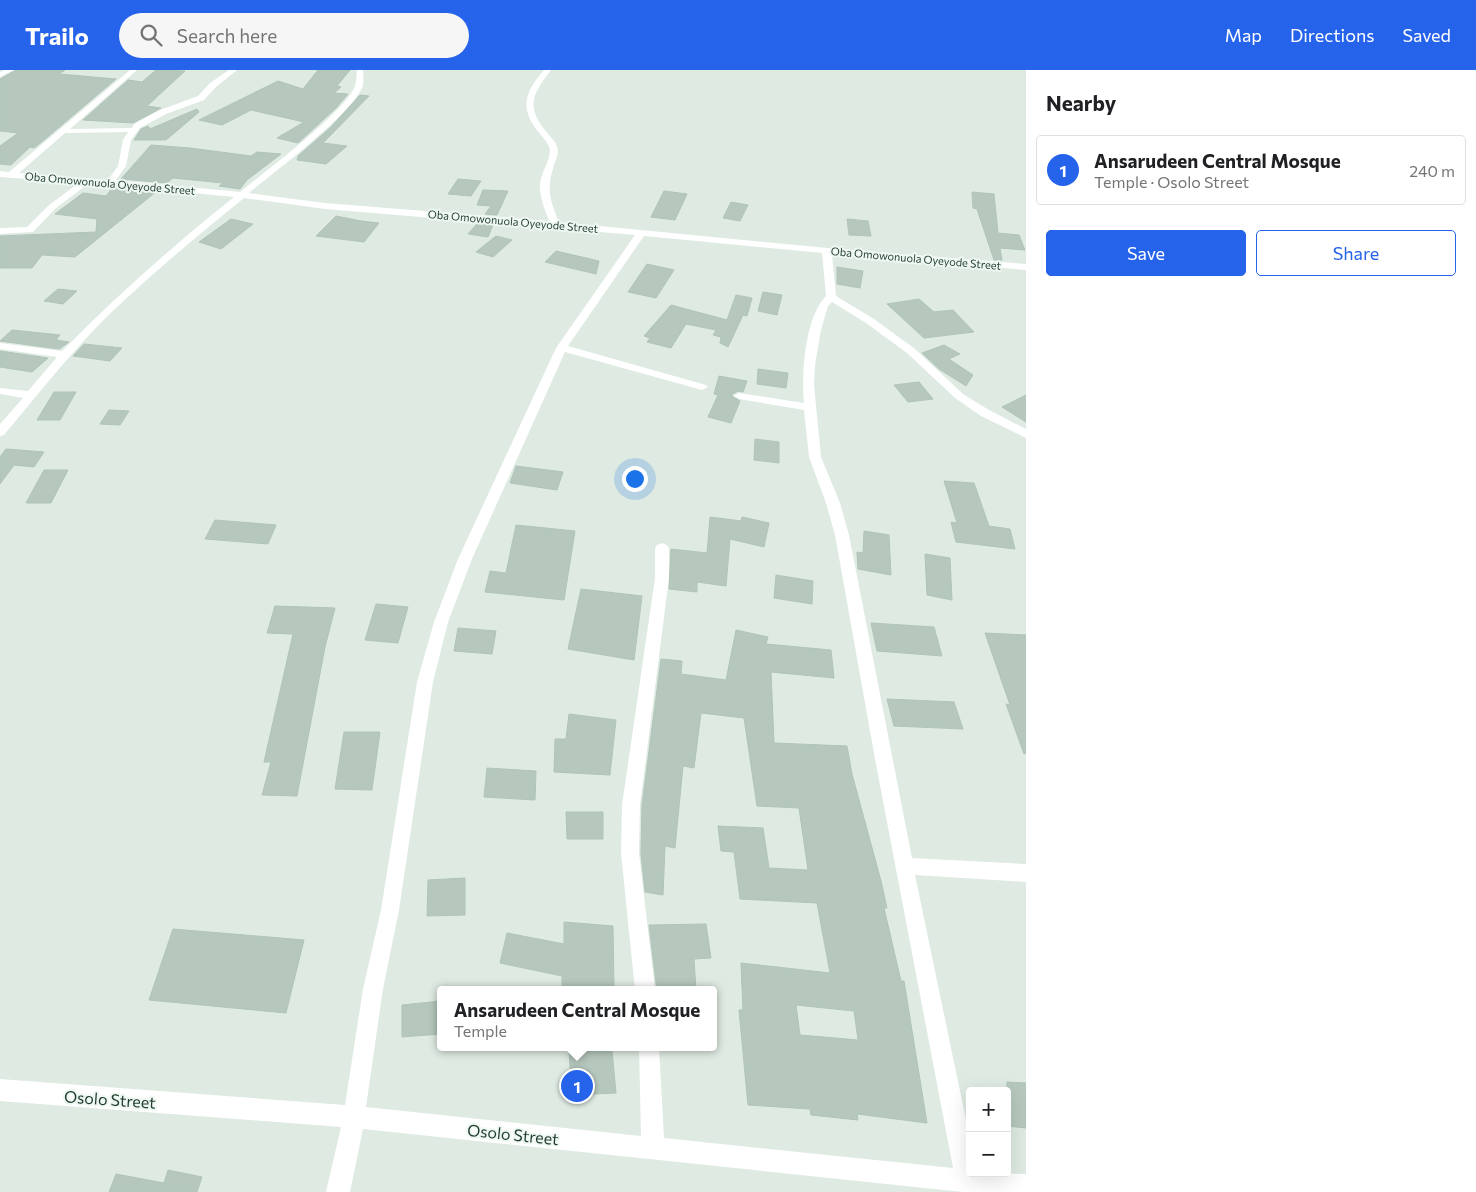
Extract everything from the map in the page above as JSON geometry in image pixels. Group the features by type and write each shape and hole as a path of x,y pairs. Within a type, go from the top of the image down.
{"street":[{"path":"0,75 11,70"},
{"path":"11,175 134,70"},
{"path":"111,182 122,166 127,140 134,130 162,112 201,98 213,85 234,70"},
{"path":"0,432 65,355 110,308 185,241 312,138 352,98 359,86 360,70"},
{"path":"548,70 535,85 529,107 532,118 553,145 554,150 544,184 547,204 555,224"},
{"path":"64,131 134,130"},
{"name":"Oba Omowonuola Oyeyode Street","path":"0,174 111,182 242,195 324,206 555,224 827,251 1025,268"},
{"path":"0,231 30,230 52,206 87,181"},
{"path":"338,1192 354,1117 373,989 390,910 425,682 441,622 465,560 561,348 641,233"},
{"path":"827,251 831,297"},
{"path":"831,297 823,304 809,365 810,407 815,457 833,503 842,535 870,692 967,1181"},
{"path":"831,297 870,321 912,351 959,396 993,418 1026,434"},
{"path":"0,346 65,355"},
{"path":"561,348 702,387"},
{"path":"0,391 30,395"},
{"path":"739,396 810,407"},
{"path":"645,986 630,853 631,805 660,595 662,548"},
{"path":"905,866 1026,873"},
{"path":"649,1051 652,1148"},
{"name":"Osolo Street","path":"0,1090 354,1117 967,1181 1026,1185"}],"building":[{"path":"16,70 65,70 59,74 116,79 34,148 30,147 11,165 0,164 0,146 18,133 0,131 0,79"},
{"path":"156,70 185,71 147,106 161,108 133,123 83,120 128,80 142,82"},
{"path":"318,70 350,70 337,86 341,87 334,93 348,94 336,108 298,143 277,138 304,122 251,110 222,125 199,120 278,81 303,89"},
{"path":"360,95 369,96 323,143 347,146 326,164 297,160 298,156 331,127"},
{"path":"197,109 199,112 166,140 134,140 141,129 148,126 150,129"},
{"path":"151,145 251,156 257,152 281,154 247,180 240,189 219,186 223,183 173,178 167,183 121,179"},
{"path":"458,179 481,181 471,196 448,194"},
{"path":"113,187 157,191 75,257 42,255 32,268 0,268 0,236 96,232 97,219 55,214 83,193 106,196"},
{"path":"483,190 508,191 497,215 485,214 491,206 477,205"},
{"path":"664,191 687,194 675,220 651,217"},
{"path":"972,192 994,194 998,233 1019,235 1025,250 1000,248 1002,260 994,260 977,209 973,208"},
{"path":"731,202 748,205 740,221 723,218"},
{"path":"336,216 379,223 364,242 316,236"},
{"path":"231,219 253,224 221,249 199,242"},
{"path":"847,219 868,221 871,236 849,235"},
{"path":"477,224 493,225 488,237 468,234"},
{"path":"496,236 512,240 493,257 476,252"},
{"path":"556,251 599,261 596,274 545,262"},
{"path":"647,264 674,270 656,298 628,292"},
{"path":"837,267 863,271 860,288 837,284"},
{"path":"58,289 77,291 63,304 44,301"},
{"path":"763,292 782,295 777,315 758,311"},
{"path":"736,295 752,298 747,316 743,315 728,347 720,343 721,337 713,335 716,330 686,324 671,348 647,342 650,338 644,336 671,305 727,320"},
{"path":"919,299 934,312 953,310 974,332 924,338 887,304"},
{"path":"12,330 60,335 56,340 69,342 59,349 0,341"},
{"path":"84,344 122,348 110,361 73,356"},
{"path":"944,345 960,354 949,359 973,375 966,386 939,369 922,353"},
{"path":"0,351 48,358 32,372 0,367"},
{"path":"758,369 788,373 786,388 757,384"},
{"path":"719,376 747,381 743,392 738,391 731,395 740,401 731,423 708,417 718,395 714,394"},
{"path":"919,382 933,399 908,402 894,385"},
{"path":"54,392 76,392 60,420 37,420"},
{"path":"1026,395 1026,422 1002,407"},
{"path":"109,410 129,411 120,425 100,424"},
{"path":"755,439 779,442 779,463 754,460"},
{"path":"6,449 44,452 34,467 14,465 0,484 0,457"},
{"path":"516,466 563,472 557,490 510,483"},
{"path":"44,470 68,470 51,503 26,503"},
{"path":"944,481 974,483 989,526 1010,529 1015,549 956,542 951,522 957,523"},
{"path":"710,517 741,521 742,517 769,523 764,547 730,539 726,586 697,582 697,592 669,589 671,549 707,553"},
{"path":"215,520 276,525 268,544 205,539"},
{"path":"516,525 575,531 564,600 485,592 490,571 506,573"},
{"path":"864,531 889,535 891,575 858,569 857,552 863,553"},
{"path":"925,554 950,558 952,600 927,595"},
{"path":"776,575 813,581 812,604 774,598"},
{"path":"581,589 642,596 634,660 568,649"},
{"path":"376,604 408,607 398,643 365,640"},
{"path":"275,606 335,608 325,647 297,796 262,795 271,762 264,762 293,634 267,633"},
{"path":"871,623 934,627 942,656 877,651"},
{"path":"458,628 496,631 492,654 454,651"},
{"path":"736,630 768,637 766,644 831,650 834,678 771,672 774,743 847,746 852,774 881,881 887,908 884,908 901,981 904,981 927,1123 857,1114 858,1120 811,1115 810,1109 748,1105 739,1010 743,1010 741,963 830,973 817,903 740,899 734,852 721,851 718,826 763,828 769,868 808,870 799,808 757,806 744,718 701,713 694,768 683,766 675,848 665,846 663,895 645,892 641,854 642,805 661,659 682,661 681,674 726,680","holes":["796,1005 854,1011 858,1040 800,1035"]},
{"path":"985,633 1026,635 1026,753 1024,754 1006,704 1010,705"},
{"path":"887,699 954,702 963,729 894,726"},
{"path":"569,714 616,720 610,775 554,772 555,739 566,739"},
{"path":"344,732 380,732 372,790 335,789"},
{"path":"487,768 536,771 535,800 484,797"},
{"path":"566,812 603,812 603,839 567,839"},
{"path":"465,878 465,915 427,916 428,880"},
{"path":"564,922 613,926 614,986 562,986 562,976 500,963 507,933 564,944"},
{"path":"706,924 711,958 694,959 696,986 657,986 649,925"},
{"path":"173,929 304,940 286,1013 149,1000"},
{"path":"437,1001 437,1034 402,1037 402,1005"},
{"path":"569,1051 612,1051 616,1093 572,1095"},
{"path":"1007,1082 1026,1083 1026,1128 1011,1126 1011,1087 1007,1087"},
{"path":"168,1170 202,1177 197,1192 109,1192 116,1174 164,1183"}],"place":[{"name":"Ansarudeen Central Mosque","path":"577,1086"}]}
